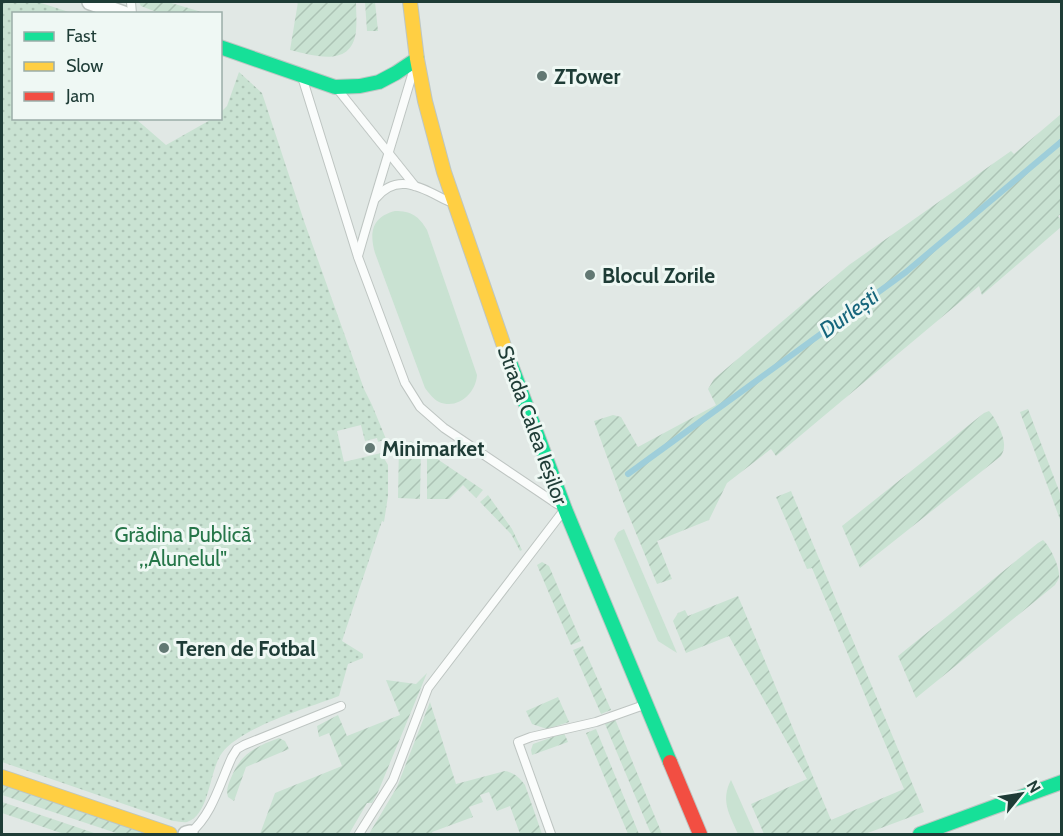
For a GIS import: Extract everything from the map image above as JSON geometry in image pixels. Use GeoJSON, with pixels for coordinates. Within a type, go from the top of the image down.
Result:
{"type":"FeatureCollection","features":[{"type":"Feature","properties":{"kind":"main road","name":"Strada Calea Ieșilor"},"geometry":{"type":"LineString","coordinates":[[410,2],[417,59],[435,142],[454,205],[564,509],[700,834]]}},
{"type":"Feature","properties":{"kind":"main road"},"geometry":{"type":"LineString","coordinates":[[222,48],[335,87],[353,87],[379,82],[417,59]]}},
{"type":"Feature","properties":{"kind":"main road"},"geometry":{"type":"LineString","coordinates":[[2,777],[170,834]]}},
{"type":"Feature","properties":{"kind":"main road"},"geometry":{"type":"LineString","coordinates":[[920,834],[1062,782]]}},
{"type":"Feature","properties":{"kind":"street"},"geometry":{"type":"LineString","coordinates":[[90,2],[118,12]]}},
{"type":"Feature","properties":{"kind":"lane"},"geometry":{"type":"LineString","coordinates":[[358,257],[417,59]]}},
{"type":"Feature","properties":{"kind":"lane"},"geometry":{"type":"LineString","coordinates":[[302,75],[358,257],[405,383],[420,407],[444,428],[564,509],[428,688],[393,780],[359,834]]}},
{"type":"Feature","properties":{"kind":"lane"},"geometry":{"type":"LineString","coordinates":[[335,87],[416,186]]}},
{"type":"Feature","properties":{"kind":"lane"},"geometry":{"type":"LineString","coordinates":[[373,201],[388,186],[396,184],[416,186],[454,205]]}},
{"type":"Feature","properties":{"kind":"lane"},"geometry":{"type":"LineString","coordinates":[[551,834],[518,742],[596,722],[646,704]]}},
{"type":"Feature","properties":{"kind":"lane"},"geometry":{"type":"LineString","coordinates":[[188,834],[198,826],[207,813],[237,749],[341,706]]}},
{"type":"Feature","properties":{"kind":"green space","name":"Grădina Publică ,,Alunelul\""},"geometry":{"type":"Polygon","coordinates":[[[2,2],[38,2],[69,12],[12,12],[12,120],[137,120],[166,145],[210,120],[222,120],[222,111],[227,106],[239,72],[262,93],[304,221],[364,389],[386,439],[378,442],[377,438],[365,441],[361,425],[337,431],[344,462],[381,453],[388,465],[388,496],[384,522],[382,521],[342,641],[363,654],[363,658],[348,664],[339,696],[276,719],[231,744],[218,761],[205,802],[195,818],[187,822],[173,821],[2,762],[2,2]]]}},
{"type":"Feature","properties":{"kind":"green space"},"geometry":{"type":"Polygon","coordinates":[[[139,2],[168,2],[202,12],[156,12],[141,6],[139,2]]]}},
{"type":"Feature","properties":{"kind":"green space"},"geometry":{"type":"Polygon","coordinates":[[[298,2],[356,2],[356,31],[353,43],[348,50],[331,57],[290,50],[298,2]]]}},
{"type":"Feature","properties":{"kind":"green space"},"geometry":{"type":"Polygon","coordinates":[[[365,2],[375,2],[378,31],[367,31],[365,2]]]}},
{"type":"Feature","properties":{"kind":"green space"},"geometry":{"type":"Polygon","coordinates":[[[1061,114],[1062,213],[1058,216],[1061,220],[1061,227],[982,295],[979,286],[776,456],[771,449],[727,483],[709,520],[657,541],[672,579],[657,584],[624,504],[594,421],[613,415],[621,417],[638,447],[716,405],[708,389],[714,379],[849,265],[1011,151],[1014,154],[1061,114]]]}},
{"type":"Feature","properties":{"kind":"green space"},"geometry":{"type":"Polygon","coordinates":[[[395,211],[414,215],[427,230],[477,375],[470,394],[453,404],[439,402],[425,388],[375,253],[372,238],[374,226],[381,217],[395,211]]]}},
{"type":"Feature","properties":{"kind":"green space"},"geometry":{"type":"Polygon","coordinates":[[[1028,409],[1061,496],[1061,522],[1020,412],[1028,409]]]}},
{"type":"Feature","properties":{"kind":"green space"},"geometry":{"type":"Polygon","coordinates":[[[989,411],[997,422],[1003,438],[1004,447],[1001,456],[860,568],[842,526],[989,411]]]}},
{"type":"Feature","properties":{"kind":"green space"},"geometry":{"type":"Polygon","coordinates":[[[411,441],[421,448],[420,499],[398,498],[399,443],[403,445],[411,441]]]}},
{"type":"Feature","properties":{"kind":"green space"},"geometry":{"type":"Polygon","coordinates":[[[427,452],[483,490],[476,498],[463,485],[449,499],[427,499],[427,452]]]}},
{"type":"Feature","properties":{"kind":"green space"},"geometry":{"type":"Polygon","coordinates":[[[791,491],[924,812],[865,834],[764,834],[751,804],[807,779],[729,636],[686,653],[673,621],[678,613],[685,610],[688,616],[738,596],[831,820],[904,789],[812,568],[807,569],[776,497],[791,491]]]}},
{"type":"Feature","properties":{"kind":"green space"},"geometry":{"type":"Polygon","coordinates":[[[488,495],[512,529],[522,550],[520,551],[511,534],[480,502],[488,495]]]}},
{"type":"Feature","properties":{"kind":"green space"},"geometry":{"type":"Polygon","coordinates":[[[624,529],[677,653],[658,641],[614,539],[618,532],[624,529]]]}},
{"type":"Feature","properties":{"kind":"green space"},"geometry":{"type":"Polygon","coordinates":[[[1043,540],[1058,567],[1059,577],[1055,585],[916,698],[898,656],[1043,540]]]}},
{"type":"Feature","properties":{"kind":"green space"},"geometry":{"type":"Polygon","coordinates":[[[542,562],[549,566],[581,641],[571,645],[537,565],[542,562]]]}},
{"type":"Feature","properties":{"kind":"green space"},"geometry":{"type":"Polygon","coordinates":[[[583,646],[611,710],[601,714],[573,650],[583,646]]]}},
{"type":"Feature","properties":{"kind":"green space"},"geometry":{"type":"Polygon","coordinates":[[[427,673],[378,792],[372,803],[367,803],[349,834],[260,834],[275,793],[342,766],[329,733],[319,737],[317,726],[338,715],[347,736],[400,715],[386,680],[416,684],[427,673]]]}},
{"type":"Feature","properties":{"kind":"green space"},"geometry":{"type":"Polygon","coordinates":[[[558,697],[569,722],[547,729],[532,724],[526,711],[558,697]]]}},
{"type":"Feature","properties":{"kind":"green space"},"geometry":{"type":"Polygon","coordinates":[[[430,702],[456,784],[505,771],[514,774],[525,785],[542,834],[520,834],[510,806],[497,811],[489,792],[480,795],[483,802],[469,807],[473,817],[432,832],[433,834],[369,834],[397,787],[430,702]]]}},
{"type":"Feature","properties":{"kind":"green space"},"geometry":{"type":"Polygon","coordinates":[[[615,719],[662,834],[651,834],[605,724],[615,719]]]}},
{"type":"Feature","properties":{"kind":"green space"},"geometry":{"type":"Polygon","coordinates":[[[596,729],[639,834],[628,834],[586,733],[596,729]]]}},
{"type":"Feature","properties":{"kind":"green space"},"geometry":{"type":"Polygon","coordinates":[[[564,733],[568,742],[532,755],[533,744],[564,733]]]}},
{"type":"Feature","properties":{"kind":"green space"},"geometry":{"type":"Polygon","coordinates":[[[279,738],[285,741],[289,749],[246,767],[234,801],[228,797],[227,790],[239,762],[256,748],[279,738]]]}},
{"type":"Feature","properties":{"kind":"green space"},"geometry":{"type":"Polygon","coordinates":[[[731,780],[755,834],[738,834],[726,801],[731,780]]]}},
{"type":"Feature","properties":{"kind":"green space"},"geometry":{"type":"Polygon","coordinates":[[[2,784],[150,834],[119,834],[2,795],[2,784]]]}},
{"type":"Feature","properties":{"kind":"green space"},"geometry":{"type":"Polygon","coordinates":[[[2,802],[97,834],[64,834],[2,813],[2,802]]]}},
{"type":"Feature","properties":{"kind":"waterway","name":"Durlești"},"geometry":{"type":"LineString","coordinates":[[628,474],[906,272],[1062,141]]}},
{"type":"Feature","properties":{"kind":"traffic: fast"},"geometry":{"type":"LineString","coordinates":[[222,48],[335,87],[360,86],[379,82],[417,59]]}},
{"type":"Feature","properties":{"kind":"traffic: fast"},"geometry":{"type":"LineString","coordinates":[[505,349],[565,509],[670,762]]}},
{"type":"Feature","properties":{"kind":"traffic: fast"},"geometry":{"type":"LineString","coordinates":[[920,834],[1062,782]]}},
{"type":"Feature","properties":{"kind":"traffic: slow"},"geometry":{"type":"LineString","coordinates":[[410,2],[425,101],[444,172],[505,349]]}},
{"type":"Feature","properties":{"kind":"traffic: slow"},"geometry":{"type":"LineString","coordinates":[[2,777],[170,834]]}},
{"type":"Feature","properties":{"kind":"traffic: jam"},"geometry":{"type":"LineString","coordinates":[[670,762],[700,834]]}},
{"type":"Feature","properties":{"kind":"place","name":"ZTower"},"geometry":{"type":"Point","coordinates":[542,76]}},
{"type":"Feature","properties":{"kind":"place","name":"Blocul Zorile"},"geometry":{"type":"Point","coordinates":[590,275]}},
{"type":"Feature","properties":{"kind":"place","name":"Minimarket"},"geometry":{"type":"Point","coordinates":[370,448]}},
{"type":"Feature","properties":{"kind":"place","name":"Teren de Fotbal"},"geometry":{"type":"Point","coordinates":[164,648]}}]}
